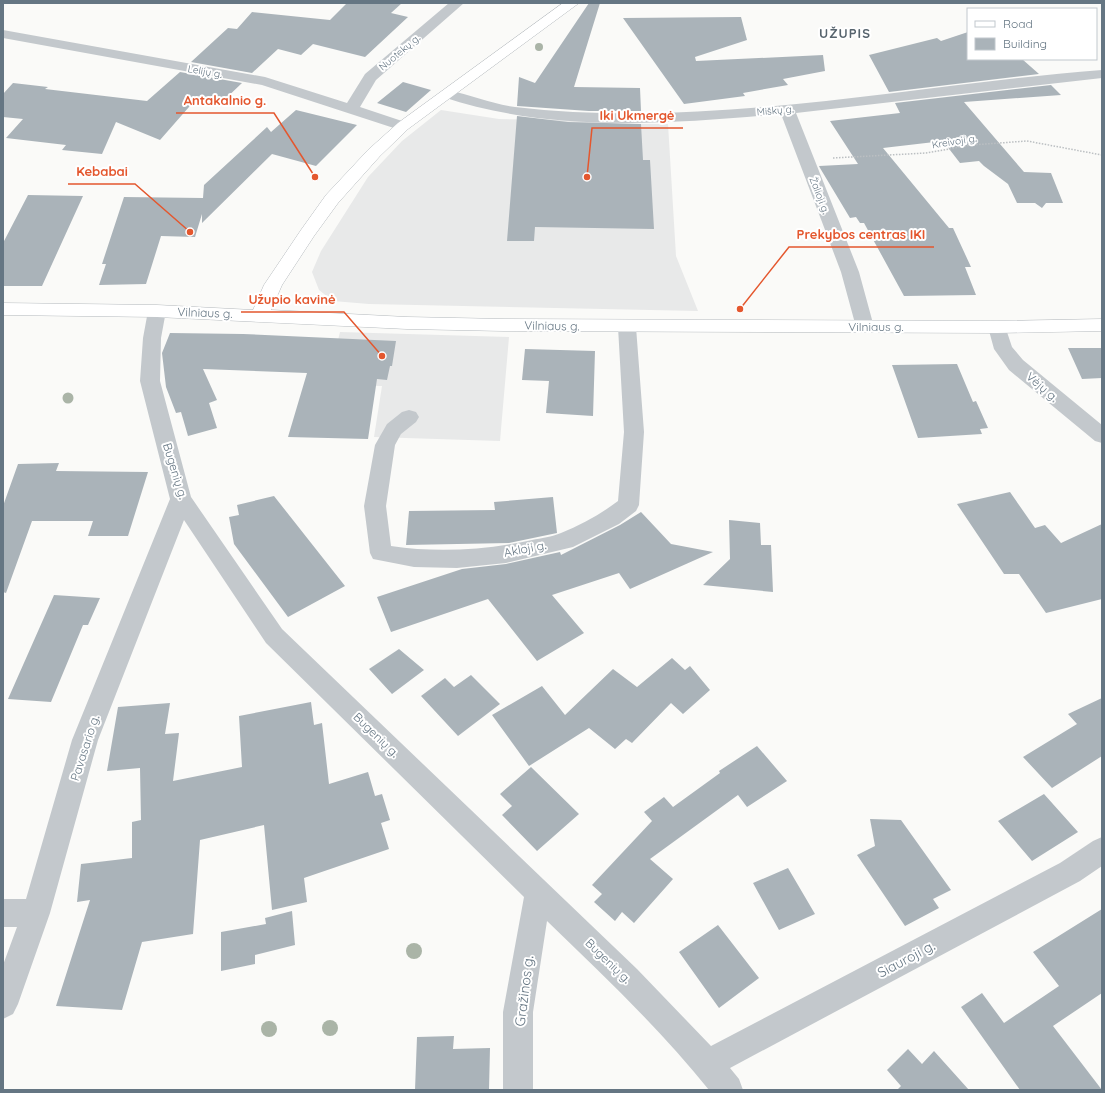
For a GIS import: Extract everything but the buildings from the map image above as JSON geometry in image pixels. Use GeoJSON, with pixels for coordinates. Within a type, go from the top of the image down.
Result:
{"type":"FeatureCollection","features":[{"type":"Feature","properties":{"kind":"main road"},"geometry":{"type":"LineString","coordinates":[[260,315],[273,285],[307,234],[332,199],[374,153],[403,126],[572,3]]}},
{"type":"Feature","properties":{"kind":"main road","name":"Vilniaus g."},"geometry":{"type":"LineString","coordinates":[[3,309],[158,311],[414,323],[627,327],[997,327],[1102,325]]}},
{"type":"Feature","properties":{"kind":"street","name":"Nuotekų g."},"geometry":{"type":"LineString","coordinates":[[351,109],[370,77],[457,3]]}},
{"type":"Feature","properties":{"kind":"street","name":"Lelijų g."},"geometry":{"type":"LineString","coordinates":[[3,34],[265,82],[403,126]]}},
{"type":"Feature","properties":{"kind":"street","name":"Miškų g."},"geometry":{"type":"LineString","coordinates":[[448,94],[478,104],[514,111],[570,116],[635,118],[696,117],[787,109],[1102,74]]}},
{"type":"Feature","properties":{"kind":"street","name":"Žalioji g."},"geometry":{"type":"LineString","coordinates":[[787,109],[850,272],[865,327]]}},
{"type":"Feature","properties":{"kind":"street","name":"Bugenių g."},"geometry":{"type":"LineString","coordinates":[[158,311],[152,338],[150,381],[181,498],[274,636],[627,979],[707,1064],[728,1090]]}},
{"type":"Feature","properties":{"kind":"street","name":"Akloji g."},"geometry":{"type":"LineString","coordinates":[[409,417],[394,429],[385,445],[375,506],[381,553],[414,558],[457,559],[506,554],[566,541],[611,518],[628,504],[634,432],[627,327]]}},
{"type":"Feature","properties":{"kind":"street","name":"Vėjų g."},"geometry":{"type":"LineString","coordinates":[[997,327],[1003,349],[1016,365],[1102,436]]}},
{"type":"Feature","properties":{"kind":"street","name":"Pavasario g."},"geometry":{"type":"LineString","coordinates":[[3,1004],[36,913],[85,740],[181,498]]}},
{"type":"Feature","properties":{"kind":"street","name":"Siauroji g."},"geometry":{"type":"LineString","coordinates":[[707,1064],[1070,872],[1102,850]]}},
{"type":"Feature","properties":{"kind":"street","name":"Gražinos g."},"geometry":{"type":"LineString","coordinates":[[518,1090],[518,1012],[538,893]]}},
{"type":"Feature","properties":{"kind":"street"},"geometry":{"type":"LineString","coordinates":[[3,913],[36,913]]}},
{"type":"Feature","properties":{"kind":"path","name":"Kreivoji g."},"geometry":{"type":"LineString","coordinates":[[806,160],[919,154],[972,144],[1027,141],[1102,155]]}},
{"type":"Feature","properties":{"kind":"shaded area"},"geometry":{"type":"Polygon","coordinates":[[[441,110],[499,119],[567,120],[620,124],[668,124],[676,256],[698,311],[369,304],[333,301],[319,290],[312,272],[321,251],[368,177],[402,141],[441,110]]]}},
{"type":"Feature","properties":{"kind":"shaded area"},"geometry":{"type":"Polygon","coordinates":[[[340,332],[509,337],[500,441],[374,437],[382,386],[327,385],[340,332]]]}},
{"type":"Feature","properties":{"kind":"place","name":"Antakalnio g."},"geometry":{"type":"Point","coordinates":[315,177]}},
{"type":"Feature","properties":{"kind":"place","name":"Iki Ukmergė"},"geometry":{"type":"Point","coordinates":[587,177]}},
{"type":"Feature","properties":{"kind":"place","name":"Kebabai"},"geometry":{"type":"Point","coordinates":[190,232]}},
{"type":"Feature","properties":{"kind":"place","name":"Prekybos centras IKI"},"geometry":{"type":"Point","coordinates":[740,309]}},
{"type":"Feature","properties":{"kind":"place","name":"Užupio kavinė"},"geometry":{"type":"Point","coordinates":[382,356]}},
{"type":"Feature","properties":{"kind":"district","name":"UŽUPIS"},"geometry":{"type":"Point","coordinates":[845,33]}}]}
